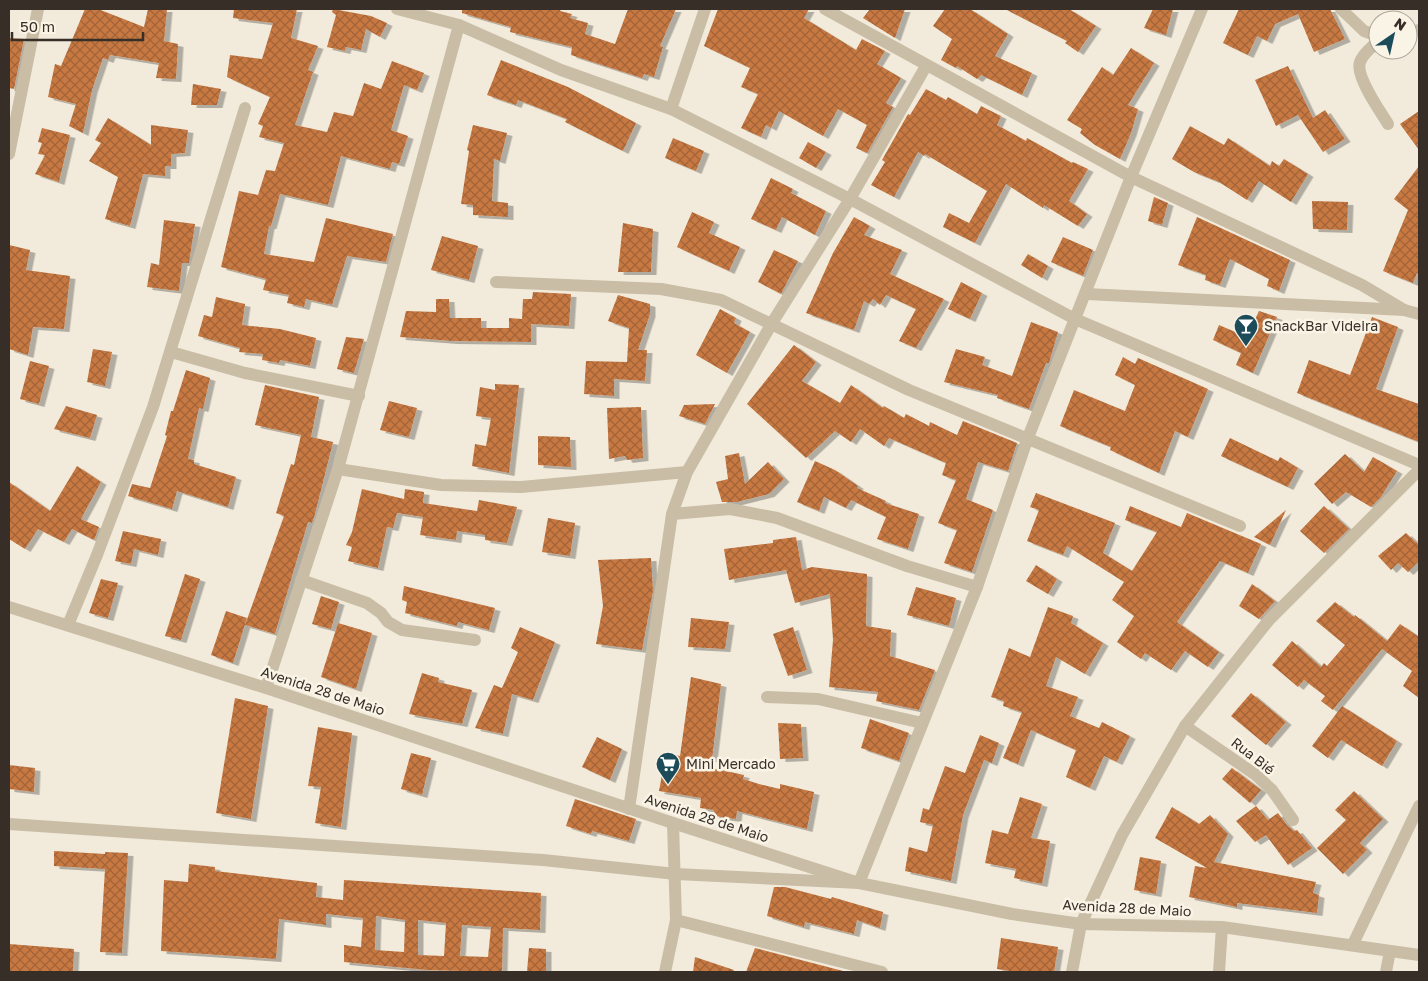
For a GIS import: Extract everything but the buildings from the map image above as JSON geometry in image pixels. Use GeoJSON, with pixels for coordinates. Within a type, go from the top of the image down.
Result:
{"type":"FeatureCollection","features":[{"type":"Feature","properties":{"kind":"street"},"geometry":{"type":"LineString","coordinates":[[9,154],[38,9]]}},
{"type":"Feature","properties":{"kind":"street"},"geometry":{"type":"LineString","coordinates":[[397,9],[459,25],[562,70],[671,109],[850,200],[1075,319],[1419,465]]}},
{"type":"Feature","properties":{"kind":"street"},"geometry":{"type":"LineString","coordinates":[[671,109],[705,9]]}},
{"type":"Feature","properties":{"kind":"street"},"geometry":{"type":"LineString","coordinates":[[825,9],[1131,178],[1362,285],[1404,310]]}},
{"type":"Feature","properties":{"kind":"street"},"geometry":{"type":"LineString","coordinates":[[1341,9],[1364,31],[1368,32]]}},
{"type":"Feature","properties":{"kind":"street"},"geometry":{"type":"LineString","coordinates":[[9,824],[543,860],[676,874],[859,883],[977,587],[1028,440],[1075,319],[1087,294],[1131,178],[1199,10]]}},
{"type":"Feature","properties":{"kind":"street"},"geometry":{"type":"LineString","coordinates":[[266,688],[338,469],[459,25]]}},
{"type":"Feature","properties":{"kind":"street"},"geometry":{"type":"LineString","coordinates":[[1368,51],[1359,64],[1359,73],[1388,124]]}},
{"type":"Feature","properties":{"kind":"street"},"geometry":{"type":"LineString","coordinates":[[629,809],[672,514],[687,472],[772,323],[850,200],[926,66]]}},
{"type":"Feature","properties":{"kind":"street"},"geometry":{"type":"LineString","coordinates":[[68,625],[97,555],[171,352],[245,108]]}},
{"type":"Feature","properties":{"kind":"street"},"geometry":{"type":"LineString","coordinates":[[496,282],[661,289],[720,300],[772,323],[909,390],[1240,526]]}},
{"type":"Feature","properties":{"kind":"street"},"geometry":{"type":"LineString","coordinates":[[1087,294],[1404,310],[1419,314]]}},
{"type":"Feature","properties":{"kind":"street"},"geometry":{"type":"LineString","coordinates":[[171,352],[246,373],[359,396]]}},
{"type":"Feature","properties":{"kind":"street"},"geometry":{"type":"LineString","coordinates":[[338,469],[440,485],[521,487],[687,472]]}},
{"type":"Feature","properties":{"kind":"street"},"geometry":{"type":"LineString","coordinates":[[1072,972],[1081,924],[1122,835],[1185,726],[1269,620],[1419,470]]}},
{"type":"Feature","properties":{"kind":"street"},"geometry":{"type":"LineString","coordinates":[[672,514],[730,510],[777,518],[907,566],[977,587]]}},
{"type":"Feature","properties":{"kind":"street"},"geometry":{"type":"LineString","coordinates":[[301,580],[367,603],[381,613],[388,622],[402,630],[475,640]]}},
{"type":"Feature","properties":{"kind":"street","name":"Avenida 28 de Maio"},"geometry":{"type":"LineString","coordinates":[[9,607],[266,688],[673,824],[859,883],[1012,914],[1081,924],[1222,927],[1354,944],[1419,955]]}},
{"type":"Feature","properties":{"kind":"street"},"geometry":{"type":"LineString","coordinates":[[767,697],[818,699],[922,723]]}},
{"type":"Feature","properties":{"kind":"street","name":"Rua Bié"},"geometry":{"type":"LineString","coordinates":[[1185,726],[1256,775],[1272,790],[1293,820]]}},
{"type":"Feature","properties":{"kind":"street"},"geometry":{"type":"LineString","coordinates":[[1354,944],[1419,806]]}},
{"type":"Feature","properties":{"kind":"street"},"geometry":{"type":"LineString","coordinates":[[665,972],[676,920],[673,824]]}},
{"type":"Feature","properties":{"kind":"street"},"geometry":{"type":"LineString","coordinates":[[676,920],[882,972]]}},
{"type":"Feature","properties":{"kind":"street"},"geometry":{"type":"LineString","coordinates":[[1218,972],[1222,927]]}},
{"type":"Feature","properties":{"kind":"street"},"geometry":{"type":"LineString","coordinates":[[1386,972],[1390,951]]}},
{"type":"Feature","properties":{"kind":"place","name":"SnackBar Videira"},"geometry":{"type":"Point","coordinates":[1246,347]}},
{"type":"Feature","properties":{"kind":"place","name":"Mini Mercado"},"geometry":{"type":"Point","coordinates":[668,785]}}]}
